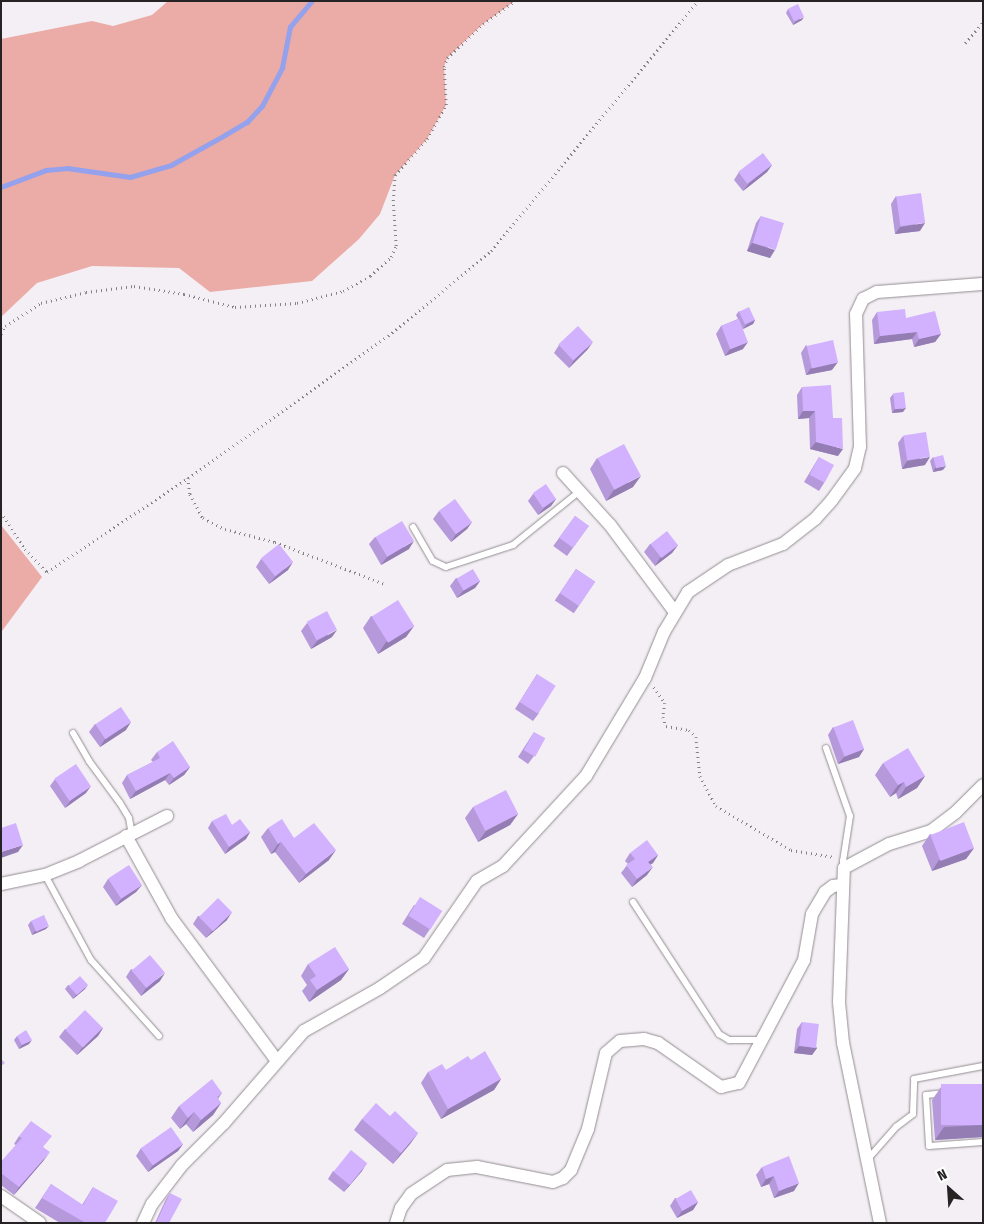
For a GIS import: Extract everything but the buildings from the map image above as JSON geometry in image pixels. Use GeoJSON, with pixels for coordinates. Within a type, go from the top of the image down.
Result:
{"type":"FeatureCollection","features":[{"type":"Feature","properties":{"kind":"street"},"geometry":{"type":"LineString","coordinates":[[143,1223],[152,1204],[182,1164],[224,1123],[304,1031],[380,988],[424,958],[477,881],[503,866],[586,776],[638,690],[674,611],[688,592],[712,572],[760,555],[798,534],[832,500],[855,468],[860,432],[856,314],[863,299],[877,292],[983,284]]}},
{"type":"Feature","properties":{"kind":"street"},"geometry":{"type":"LineString","coordinates":[[563,473],[610,525],[674,611]]}},
{"type":"Feature","properties":{"kind":"street"},"geometry":{"type":"LineString","coordinates":[[880,1223],[843,1042],[839,1002],[844,865],[889,844],[931,831],[956,812],[983,785]]}},
{"type":"Feature","properties":{"kind":"street"},"geometry":{"type":"LineString","coordinates":[[1,884],[45,875],[167,816]]}},
{"type":"Feature","properties":{"kind":"street"},"geometry":{"type":"LineString","coordinates":[[129,835],[172,919],[277,1061]]}},
{"type":"Feature","properties":{"kind":"street"},"geometry":{"type":"LineString","coordinates":[[396,1223],[400,1208],[411,1194],[447,1170],[477,1167],[554,1182],[563,1178],[572,1170],[588,1128],[606,1053],[620,1041],[644,1039],[658,1043],[721,1087],[732,1087],[744,1078],[760,1040],[804,960],[812,914],[825,892],[833,886],[842,885]]}},
{"type":"Feature","properties":{"kind":"street"},"geometry":{"type":"LineString","coordinates":[[1,1196],[40,1223]]}},
{"type":"Feature","properties":{"kind":"lane"},"geometry":{"type":"LineString","coordinates":[[413,527],[433,561],[446,567],[513,545],[580,491]]}},
{"type":"Feature","properties":{"kind":"lane"},"geometry":{"type":"LineString","coordinates":[[73,733],[89,761],[129,818],[129,835]]}},
{"type":"Feature","properties":{"kind":"lane"},"geometry":{"type":"LineString","coordinates":[[826,748],[850,816],[844,865]]}},
{"type":"Feature","properties":{"kind":"lane"},"geometry":{"type":"LineString","coordinates":[[45,875],[91,960],[159,1036]]}},
{"type":"Feature","properties":{"kind":"lane"},"geometry":{"type":"LineString","coordinates":[[633,902],[720,1034],[729,1040],[760,1040]]}},
{"type":"Feature","properties":{"kind":"lane"},"geometry":{"type":"LineString","coordinates":[[913,1114],[914,1079],[983,1066]]}},
{"type":"Feature","properties":{"kind":"lane"},"geometry":{"type":"LineString","coordinates":[[954,1093],[926,1095],[929,1146],[983,1142]]}},
{"type":"Feature","properties":{"kind":"lane"},"geometry":{"type":"LineString","coordinates":[[867,1160],[896,1127],[913,1114],[927,1112]]}},
{"type":"Feature","properties":{"kind":"path"},"geometry":{"type":"LineString","coordinates":[[1,334],[5,326],[41,303],[86,292],[134,286],[235,307],[297,303],[343,291],[370,276],[392,257],[396,246],[393,201],[395,174],[427,139],[446,105],[444,67],[447,58],[482,24],[516,1]]}},
{"type":"Feature","properties":{"kind":"path"},"geometry":{"type":"LineString","coordinates":[[1,512],[25,549],[47,572],[188,478],[388,336],[491,250],[698,1]]}},
{"type":"Feature","properties":{"kind":"path"},"geometry":{"type":"LineString","coordinates":[[965,43],[983,22]]}},
{"type":"Feature","properties":{"kind":"path"},"geometry":{"type":"LineString","coordinates":[[188,478],[190,494],[203,518],[225,529],[274,542],[385,584]]}},
{"type":"Feature","properties":{"kind":"path"},"geometry":{"type":"LineString","coordinates":[[638,690],[653,686],[660,692],[666,726],[689,730],[696,737],[700,776],[716,806],[791,850],[829,855],[844,865]]}},
{"type":"Feature","properties":{"kind":"shaded area"},"geometry":{"type":"Polygon","coordinates":[[[168,1],[515,1],[483,24],[447,58],[444,67],[446,105],[427,139],[395,175],[380,214],[359,239],[312,281],[210,292],[179,268],[92,266],[37,283],[1,317],[1,39],[92,21],[113,26],[152,15],[168,1]]]}},
{"type":"Feature","properties":{"kind":"shaded area"},"geometry":{"type":"Polygon","coordinates":[[[1,525],[42,577],[2,631],[1,629],[1,525]]]}},
{"type":"Feature","properties":{"kind":"waterway"},"geometry":{"type":"LineString","coordinates":[[1,187],[46,170],[67,168],[130,177],[171,165],[247,122],[262,106],[282,68],[290,27],[312,1]]}}]}
